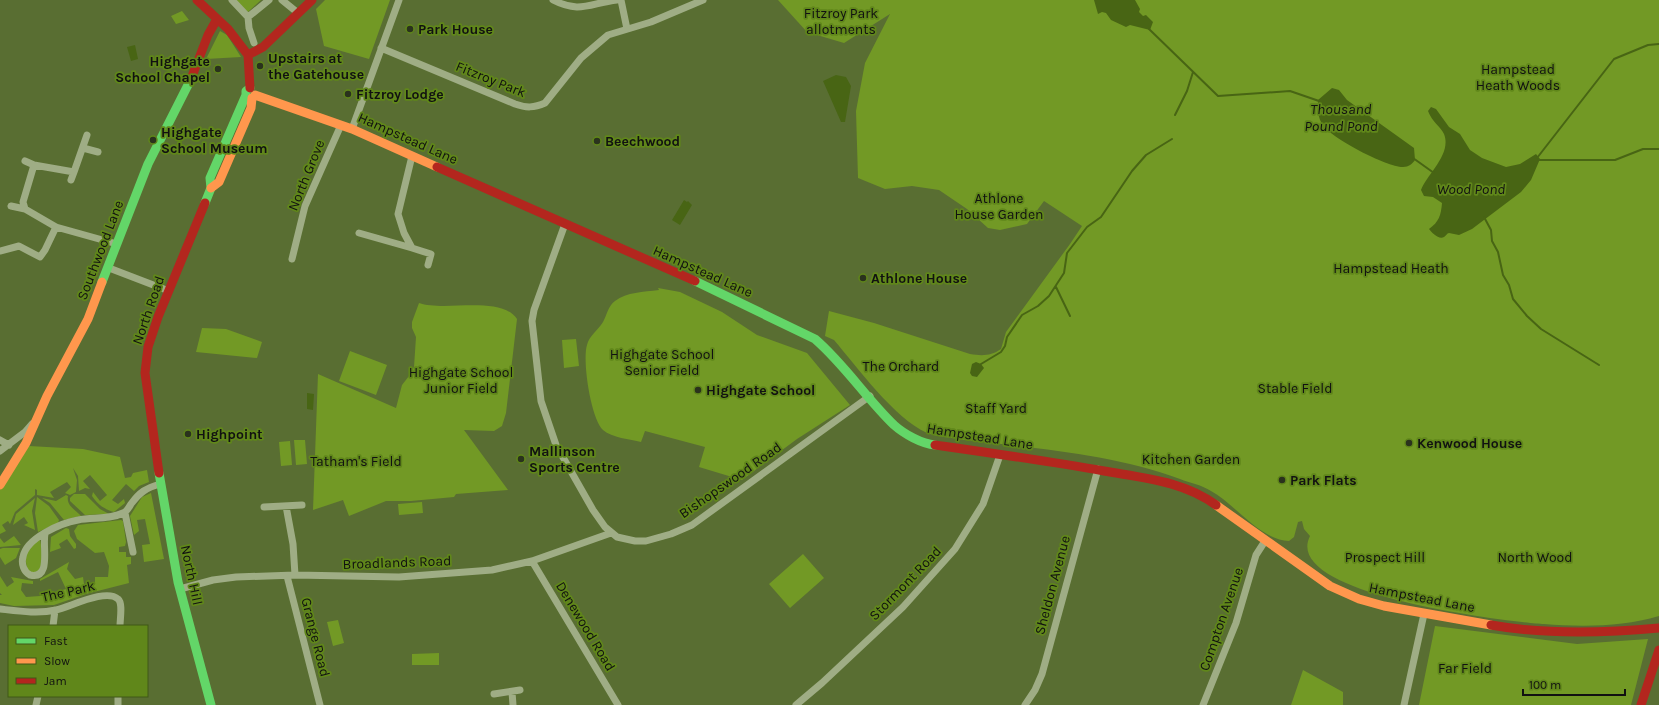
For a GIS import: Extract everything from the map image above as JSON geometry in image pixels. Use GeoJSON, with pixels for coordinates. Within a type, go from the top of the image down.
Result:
{"type":"FeatureCollection","features":[{"type":"Feature","properties":{"kind":"main road"},"geometry":{"type":"LineString","coordinates":[[197,0],[239,41],[248,55],[263,47],[312,0]]}},
{"type":"Feature","properties":{"kind":"main road","name":"Southwood Lane"},"geometry":{"type":"LineString","coordinates":[[0,485],[26,443],[36,420],[82,332],[109,268],[148,164],[190,82],[208,35],[217,19]]}},
{"type":"Feature","properties":{"kind":"main road","name":"North Road"},"geometry":{"type":"LineString","coordinates":[[154,448],[145,373],[148,347],[168,291],[211,188],[219,182],[251,108],[248,55]]}},
{"type":"Feature","properties":{"kind":"main road","name":"Hampstead Lane"},"geometry":{"type":"LineString","coordinates":[[251,94],[352,129],[720,292],[815,339],[870,396],[896,426],[924,444],[1098,469],[1174,483],[1208,499],[1265,542],[1330,586],[1359,599],[1424,614],[1512,628],[1608,633],[1659,628]]}},
{"type":"Feature","properties":{"kind":"main road","name":"North Hill"},"geometry":{"type":"LineString","coordinates":[[154,448],[180,589],[211,705]]}},
{"type":"Feature","properties":{"kind":"main road"},"geometry":{"type":"LineString","coordinates":[[1641,705],[1659,650]]}},
{"type":"Feature","properties":{"kind":"street"},"geometry":{"type":"LineString","coordinates":[[232,0],[248,17],[249,28],[254,43]]}},
{"type":"Feature","properties":{"kind":"street"},"geometry":{"type":"LineString","coordinates":[[248,17],[269,0]]}},
{"type":"Feature","properties":{"kind":"street"},"geometry":{"type":"LineString","coordinates":[[282,0],[298,13]]}},
{"type":"Feature","properties":{"kind":"street"},"geometry":{"type":"LineString","coordinates":[[352,129],[399,0]]}},
{"type":"Feature","properties":{"kind":"street"},"geometry":{"type":"LineString","coordinates":[[553,0],[575,8],[585,8],[617,0]]}},
{"type":"Feature","properties":{"kind":"street"},"geometry":{"type":"LineString","coordinates":[[621,0],[627,29]]}},
{"type":"Feature","properties":{"kind":"street","name":"Fitzroy Park"},"geometry":{"type":"LineString","coordinates":[[381,48],[515,104],[530,107],[545,103],[581,58],[608,35],[651,22],[703,0]]}},
{"type":"Feature","properties":{"kind":"street","name":"North Grove"},"geometry":{"type":"LineString","coordinates":[[292,259],[305,206],[341,125]]}},
{"type":"Feature","properties":{"kind":"street"},"geometry":{"type":"LineString","coordinates":[[71,180],[87,134]]}},
{"type":"Feature","properties":{"kind":"street"},"geometry":{"type":"LineString","coordinates":[[83,148],[98,152]]}},
{"type":"Feature","properties":{"kind":"street"},"geometry":{"type":"LineString","coordinates":[[412,156],[398,214],[404,233],[412,248]]}},
{"type":"Feature","properties":{"kind":"street"},"geometry":{"type":"LineString","coordinates":[[25,161],[34,165],[74,172]]}},
{"type":"Feature","properties":{"kind":"street"},"geometry":{"type":"LineString","coordinates":[[25,209],[23,202],[34,165]]}},
{"type":"Feature","properties":{"kind":"street"},"geometry":{"type":"LineString","coordinates":[[11,206],[25,209],[56,227],[117,244]]}},
{"type":"Feature","properties":{"kind":"street"},"geometry":{"type":"LineString","coordinates":[[565,224],[533,317],[540,391],[546,416],[564,460],[593,510],[611,533]]}},
{"type":"Feature","properties":{"kind":"street"},"geometry":{"type":"LineString","coordinates":[[0,250],[19,246],[40,257],[56,227]]}},
{"type":"Feature","properties":{"kind":"street"},"geometry":{"type":"LineString","coordinates":[[359,233],[432,254],[428,265]]}},
{"type":"Feature","properties":{"kind":"street"},"geometry":{"type":"LineString","coordinates":[[109,268],[168,291]]}},
{"type":"Feature","properties":{"kind":"street","name":"Bishopswood Road"},"geometry":{"type":"LineString","coordinates":[[611,533],[625,539],[646,541],[671,534],[692,525],[870,396]]}},
{"type":"Feature","properties":{"kind":"street"},"geometry":{"type":"LineString","coordinates":[[0,451],[25,432],[36,420]]}},
{"type":"Feature","properties":{"kind":"street"},"geometry":{"type":"LineString","coordinates":[[0,440],[9,445]]}},
{"type":"Feature","properties":{"kind":"street","name":"Stormont Road"},"geometry":{"type":"LineString","coordinates":[[796,705],[903,607],[955,549],[983,504],[1000,455]]}},
{"type":"Feature","properties":{"kind":"street","name":"Sheldon Avenue"},"geometry":{"type":"LineString","coordinates":[[1025,705],[1035,690],[1042,674],[1098,469]]}},
{"type":"Feature","properties":{"kind":"street"},"geometry":{"type":"LineString","coordinates":[[45,534],[45,566],[41,573],[34,576],[30,575],[23,567],[24,553],[28,544],[45,534],[72,521],[107,518],[125,513],[140,492],[144,489],[160,484]]}},
{"type":"Feature","properties":{"kind":"street"},"geometry":{"type":"LineString","coordinates":[[264,507],[302,505]]}},
{"type":"Feature","properties":{"kind":"street"},"geometry":{"type":"LineString","coordinates":[[286,506],[293,544],[295,575]]}},
{"type":"Feature","properties":{"kind":"street"},"geometry":{"type":"LineString","coordinates":[[125,513],[133,552]]}},
{"type":"Feature","properties":{"kind":"street","name":"Broadlands Road"},"geometry":{"type":"LineString","coordinates":[[180,589],[212,580],[236,577],[295,575],[362,577],[422,576],[492,570],[532,561],[611,533]]}},
{"type":"Feature","properties":{"kind":"street","name":"Compton Avenue"},"geometry":{"type":"LineString","coordinates":[[1203,705],[1236,623],[1256,555],[1265,542]]}},
{"type":"Feature","properties":{"kind":"street","name":"Denewood Road"},"geometry":{"type":"LineString","coordinates":[[532,561],[618,705]]}},
{"type":"Feature","properties":{"kind":"street","name":"Grange Road"},"geometry":{"type":"LineString","coordinates":[[287,576],[320,705]]}},
{"type":"Feature","properties":{"kind":"street","name":"The Park"},"geometry":{"type":"LineString","coordinates":[[0,609],[25,612],[56,610],[87,599],[109,595],[120,601],[120,625]]}},
{"type":"Feature","properties":{"kind":"street"},"geometry":{"type":"LineString","coordinates":[[53,625],[56,610]]}},
{"type":"Feature","properties":{"kind":"street"},"geometry":{"type":"LineString","coordinates":[[1404,705],[1424,614]]}},
{"type":"Feature","properties":{"kind":"street"},"geometry":{"type":"LineString","coordinates":[[494,694],[520,690]]}},
{"type":"Feature","properties":{"kind":"street"},"geometry":{"type":"LineString","coordinates":[[512,692],[513,705]]}},
{"type":"Feature","properties":{"kind":"green space"},"geometry":{"type":"Polygon","coordinates":[[[235,0],[261,0],[248,12],[235,0]]]}},
{"type":"Feature","properties":{"kind":"green space"},"geometry":{"type":"Polygon","coordinates":[[[325,0],[390,0],[369,59],[324,46],[316,9],[325,0]]]}},
{"type":"Feature","properties":{"kind":"green space","name":"Hampstead Heath"},"geometry":{"type":"Polygon","coordinates":[[[778,0],[1659,0],[1659,616],[1645,620],[1617,624],[1587,626],[1558,625],[1489,618],[1447,611],[1403,601],[1362,589],[1329,574],[1310,557],[1310,536],[1304,529],[1302,521],[1298,522],[1294,537],[1289,541],[1278,539],[1268,535],[1258,528],[1220,497],[1207,489],[1152,470],[1093,456],[933,435],[914,426],[889,404],[834,340],[825,336],[829,311],[874,323],[970,354],[982,355],[994,353],[1001,349],[1006,332],[1082,226],[1044,201],[1027,224],[1000,230],[988,228],[967,209],[939,190],[912,186],[885,189],[858,178],[856,111],[865,63],[890,14],[844,43],[807,32],[778,0]]]}},
{"type":"Feature","properties":{"kind":"green space"},"geometry":{"type":"Polygon","coordinates":[[[182,11],[189,20],[176,24],[171,16],[182,11]]]}},
{"type":"Feature","properties":{"kind":"green space"},"geometry":{"type":"Polygon","coordinates":[[[220,31],[227,35],[241,57],[206,59],[220,31]]]}},
{"type":"Feature","properties":{"kind":"green space","name":"Highgate School Senior Field"},"geometry":{"type":"Polygon","coordinates":[[[658,288],[680,292],[722,312],[757,335],[807,353],[850,405],[797,439],[742,480],[699,467],[705,447],[645,431],[641,442],[616,437],[607,433],[599,424],[591,402],[586,363],[588,342],[603,322],[609,308],[615,301],[630,294],[659,290],[658,288]]]}},
{"type":"Feature","properties":{"kind":"green space"},"geometry":{"type":"Polygon","coordinates":[[[419,303],[443,306],[486,306],[509,312],[517,319],[506,413],[502,426],[494,431],[464,430],[508,490],[456,494],[454,497],[411,501],[386,501],[349,516],[343,500],[313,510],[318,374],[396,408],[402,385],[414,367],[416,337],[412,328],[412,322],[419,303]]]}},
{"type":"Feature","properties":{"kind":"green space"},"geometry":{"type":"Polygon","coordinates":[[[202,328],[226,329],[262,342],[257,358],[196,352],[202,328]]]}},
{"type":"Feature","properties":{"kind":"green space"},"geometry":{"type":"Polygon","coordinates":[[[576,339],[579,366],[564,368],[562,340],[576,339]]]}},
{"type":"Feature","properties":{"kind":"green space"},"geometry":{"type":"Polygon","coordinates":[[[350,351],[387,365],[376,395],[339,381],[350,351]]]}},
{"type":"Feature","properties":{"kind":"green space"},"geometry":{"type":"Polygon","coordinates":[[[294,440],[305,440],[307,464],[296,465],[294,440]]]}},
{"type":"Feature","properties":{"kind":"green space"},"geometry":{"type":"Polygon","coordinates":[[[290,441],[292,465],[281,466],[279,442],[290,441]]]}},
{"type":"Feature","properties":{"kind":"green space"},"geometry":{"type":"Polygon","coordinates":[[[29,446],[83,449],[120,457],[125,478],[131,477],[133,473],[147,470],[149,482],[139,486],[134,491],[126,484],[112,500],[118,504],[124,499],[125,503],[114,512],[107,510],[92,496],[93,492],[100,501],[107,495],[90,475],[83,481],[90,489],[85,488],[79,491],[78,476],[73,468],[77,480],[76,492],[70,495],[65,493],[71,487],[67,482],[50,492],[54,498],[37,495],[37,490],[35,489],[35,495],[15,512],[10,524],[8,521],[2,525],[6,531],[0,534],[0,490],[29,446]]]}},
{"type":"Feature","properties":{"kind":"green space"},"geometry":{"type":"Polygon","coordinates":[[[151,493],[164,559],[144,562],[142,545],[150,544],[145,519],[137,520],[139,531],[134,535],[130,516],[142,497],[151,493]]]}},
{"type":"Feature","properties":{"kind":"green space"},"geometry":{"type":"Polygon","coordinates":[[[74,494],[85,494],[100,509],[109,514],[85,515],[70,501],[70,498],[74,494]]]}},
{"type":"Feature","properties":{"kind":"green space"},"geometry":{"type":"Polygon","coordinates":[[[66,495],[68,496],[68,502],[72,508],[81,516],[64,520],[50,503],[42,498],[56,501],[66,495]]]}},
{"type":"Feature","properties":{"kind":"green space"},"geometry":{"type":"Polygon","coordinates":[[[37,497],[49,506],[59,520],[58,523],[38,532],[35,513],[37,497]]]}},
{"type":"Feature","properties":{"kind":"green space"},"geometry":{"type":"Polygon","coordinates":[[[35,498],[32,511],[35,530],[24,525],[28,523],[24,517],[13,525],[16,514],[35,498]]]}},
{"type":"Feature","properties":{"kind":"green space"},"geometry":{"type":"Polygon","coordinates":[[[422,502],[423,513],[399,515],[398,504],[422,502]]]}},
{"type":"Feature","properties":{"kind":"green space"},"geometry":{"type":"Polygon","coordinates":[[[123,521],[126,542],[125,546],[119,547],[119,552],[126,552],[126,557],[131,557],[131,564],[127,565],[129,583],[86,594],[54,605],[14,606],[0,603],[0,595],[2,595],[0,593],[0,576],[7,587],[14,582],[11,577],[33,581],[33,584],[22,583],[21,590],[26,597],[40,596],[66,589],[58,572],[40,581],[40,579],[69,562],[67,569],[75,579],[83,577],[84,584],[95,583],[95,577],[108,577],[109,566],[104,552],[95,553],[77,539],[74,531],[78,525],[123,521]]]}},
{"type":"Feature","properties":{"kind":"green space"},"geometry":{"type":"Polygon","coordinates":[[[66,528],[69,529],[70,536],[76,544],[76,548],[74,549],[67,539],[59,544],[61,548],[50,552],[51,537],[66,528]]]}},
{"type":"Feature","properties":{"kind":"green space"},"geometry":{"type":"Polygon","coordinates":[[[14,536],[21,545],[0,547],[0,538],[4,543],[14,536]]]}},
{"type":"Feature","properties":{"kind":"green space"},"geometry":{"type":"Polygon","coordinates":[[[40,539],[43,557],[40,570],[33,573],[28,571],[26,556],[32,545],[40,539]]]}},
{"type":"Feature","properties":{"kind":"green space"},"geometry":{"type":"Polygon","coordinates":[[[20,548],[16,558],[5,565],[0,557],[0,549],[20,548]]]}},
{"type":"Feature","properties":{"kind":"green space"},"geometry":{"type":"Polygon","coordinates":[[[803,554],[824,578],[790,608],[769,584],[803,554]]]}},
{"type":"Feature","properties":{"kind":"green space"},"geometry":{"type":"Polygon","coordinates":[[[338,620],[344,643],[333,646],[327,622],[338,620]]]}},
{"type":"Feature","properties":{"kind":"green space","name":"Far Field"},"geometry":{"type":"Polygon","coordinates":[[[1435,626],[1577,644],[1648,639],[1631,705],[1419,705],[1435,626]]]}},
{"type":"Feature","properties":{"kind":"green space"},"geometry":{"type":"Polygon","coordinates":[[[439,653],[439,665],[412,665],[412,654],[439,653]]]}},
{"type":"Feature","properties":{"kind":"green space"},"geometry":{"type":"Polygon","coordinates":[[[1303,670],[1343,692],[1343,705],[1291,705],[1303,670]]]}},
{"type":"Feature","properties":{"kind":"water"},"geometry":{"type":"Polygon","coordinates":[[[1094,0],[1135,0],[1140,9],[1139,12],[1143,16],[1146,15],[1153,22],[1150,30],[1130,25],[1126,27],[1111,20],[1106,13],[1102,12],[1098,14],[1094,0]]]}},
{"type":"Feature","properties":{"kind":"water"},"geometry":{"type":"Polygon","coordinates":[[[135,45],[138,59],[131,61],[127,47],[135,45]]]}},
{"type":"Feature","properties":{"kind":"water"},"geometry":{"type":"Polygon","coordinates":[[[836,75],[846,77],[851,86],[845,122],[841,122],[823,81],[836,75]]]}},
{"type":"Feature","properties":{"kind":"water","name":"Thousand Pound Pond"},"geometry":{"type":"Polygon","coordinates":[[[1332,88],[1339,90],[1347,100],[1414,148],[1415,160],[1413,163],[1409,166],[1403,167],[1384,162],[1347,144],[1327,130],[1319,118],[1318,100],[1332,88]]]}},
{"type":"Feature","properties":{"kind":"water","name":"Wood Pond"},"geometry":{"type":"Polygon","coordinates":[[[1431,107],[1436,109],[1449,127],[1460,134],[1470,150],[1482,158],[1506,167],[1520,164],[1536,154],[1540,159],[1531,180],[1521,192],[1472,229],[1459,235],[1448,233],[1442,238],[1436,236],[1429,229],[1439,218],[1442,203],[1433,197],[1424,196],[1421,190],[1438,164],[1445,149],[1446,141],[1443,131],[1428,111],[1431,107]]]}},
{"type":"Feature","properties":{"kind":"water"},"geometry":{"type":"Polygon","coordinates":[[[684,200],[687,202],[688,201],[692,205],[680,225],[672,220],[684,200]]]}},
{"type":"Feature","properties":{"kind":"water"},"geometry":{"type":"Polygon","coordinates":[[[976,362],[981,364],[984,368],[977,377],[972,376],[970,373],[972,364],[976,362]]]}},
{"type":"Feature","properties":{"kind":"water"},"geometry":{"type":"Polygon","coordinates":[[[307,393],[314,394],[313,410],[307,409],[307,393]]]}},
{"type":"Feature","properties":{"kind":"waterway"},"geometry":{"type":"LineString","coordinates":[[1149,29],[1218,96],[1290,91],[1319,101]]}},
{"type":"Feature","properties":{"kind":"waterway"},"geometry":{"type":"LineString","coordinates":[[1537,158],[1614,59],[1648,45],[1659,44]]}},
{"type":"Feature","properties":{"kind":"waterway"},"geometry":{"type":"LineString","coordinates":[[1175,115],[1187,91],[1193,72]]}},
{"type":"Feature","properties":{"kind":"waterway"},"geometry":{"type":"LineString","coordinates":[[981,364],[1001,352],[1005,346],[1007,337],[1022,315],[1038,306],[1049,296],[1064,273],[1067,253],[1087,227],[1101,217],[1132,171],[1146,155],[1172,139]]}},
{"type":"Feature","properties":{"kind":"waterway"},"geometry":{"type":"LineString","coordinates":[[1538,160],[1615,160],[1643,149],[1659,149]]}},
{"type":"Feature","properties":{"kind":"waterway"},"geometry":{"type":"LineString","coordinates":[[1413,158],[1434,173]]}},
{"type":"Feature","properties":{"kind":"waterway"},"geometry":{"type":"LineString","coordinates":[[1484,217],[1491,230],[1492,241],[1498,252],[1503,275],[1509,285],[1513,299],[1527,316],[1541,329],[1599,365]]}},
{"type":"Feature","properties":{"kind":"waterway"},"geometry":{"type":"LineString","coordinates":[[1056,287],[1070,316]]}},
{"type":"Feature","properties":{"kind":"traffic: fast"},"geometry":{"type":"LineString","coordinates":[[102,282],[148,164],[191,79]]}},
{"type":"Feature","properties":{"kind":"traffic: fast"},"geometry":{"type":"LineString","coordinates":[[205,203],[211,188],[210,178],[246,95],[246,91],[250,88]]}},
{"type":"Feature","properties":{"kind":"traffic: fast"},"geometry":{"type":"LineString","coordinates":[[695,281],[815,339],[826,349],[894,425],[913,438],[935,445]]}},
{"type":"Feature","properties":{"kind":"traffic: fast"},"geometry":{"type":"LineString","coordinates":[[159,473],[178,582],[211,705]]}},
{"type":"Feature","properties":{"kind":"traffic: slow"},"geometry":{"type":"LineString","coordinates":[[255,95],[352,129],[437,167]]}},
{"type":"Feature","properties":{"kind":"traffic: slow"},"geometry":{"type":"LineString","coordinates":[[211,188],[219,182],[251,108],[252,98]]}},
{"type":"Feature","properties":{"kind":"traffic: slow"},"geometry":{"type":"LineString","coordinates":[[0,485],[26,443],[47,396],[88,319],[102,282]]}},
{"type":"Feature","properties":{"kind":"traffic: slow"},"geometry":{"type":"LineString","coordinates":[[1216,505],[1330,586],[1359,599],[1384,606],[1491,625]]}},
{"type":"Feature","properties":{"kind":"traffic: jam"},"geometry":{"type":"LineString","coordinates":[[197,0],[228,29],[248,55],[250,88]]}},
{"type":"Feature","properties":{"kind":"traffic: jam"},"geometry":{"type":"LineString","coordinates":[[248,55],[263,47],[312,0]]}},
{"type":"Feature","properties":{"kind":"traffic: jam"},"geometry":{"type":"LineString","coordinates":[[191,79],[208,35],[217,19]]}},
{"type":"Feature","properties":{"kind":"traffic: jam"},"geometry":{"type":"LineString","coordinates":[[437,167],[695,281]]}},
{"type":"Feature","properties":{"kind":"traffic: jam"},"geometry":{"type":"LineString","coordinates":[[159,473],[145,373],[148,347],[158,317],[205,203]]}},
{"type":"Feature","properties":{"kind":"traffic: jam"},"geometry":{"type":"LineString","coordinates":[[935,445],[1041,460],[1163,482],[1190,491],[1216,505]]}},
{"type":"Feature","properties":{"kind":"traffic: jam"},"geometry":{"type":"LineString","coordinates":[[1491,625],[1554,632],[1617,631],[1659,628]]}},
{"type":"Feature","properties":{"kind":"traffic: jam"},"geometry":{"type":"LineString","coordinates":[[1641,705],[1659,650]]}},
{"type":"Feature","properties":{"kind":"place","name":"Park House"},"geometry":{"type":"Point","coordinates":[410,29]}},
{"type":"Feature","properties":{"kind":"place","name":"Upstairs at the Gatehouse"},"geometry":{"type":"Point","coordinates":[260,66]}},
{"type":"Feature","properties":{"kind":"place","name":"Highgate School Chapel"},"geometry":{"type":"Point","coordinates":[218,69]}},
{"type":"Feature","properties":{"kind":"place","name":"Fitzroy Lodge"},"geometry":{"type":"Point","coordinates":[348,94]}},
{"type":"Feature","properties":{"kind":"place","name":"Highgate School Museum"},"geometry":{"type":"Point","coordinates":[153,140]}},
{"type":"Feature","properties":{"kind":"place","name":"Beechwood"},"geometry":{"type":"Point","coordinates":[597,141]}},
{"type":"Feature","properties":{"kind":"place","name":"Athlone House"},"geometry":{"type":"Point","coordinates":[863,278]}},
{"type":"Feature","properties":{"kind":"place","name":"Highgate School"},"geometry":{"type":"Point","coordinates":[698,390]}},
{"type":"Feature","properties":{"kind":"place","name":"Highpoint"},"geometry":{"type":"Point","coordinates":[188,434]}},
{"type":"Feature","properties":{"kind":"place","name":"Kenwood House"},"geometry":{"type":"Point","coordinates":[1409,443]}},
{"type":"Feature","properties":{"kind":"place","name":"Mallinson Sports Centre"},"geometry":{"type":"Point","coordinates":[521,459]}},
{"type":"Feature","properties":{"kind":"place","name":"Park Flats"},"geometry":{"type":"Point","coordinates":[1282,480]}},
{"type":"Feature","properties":{"kind":"park label","name":"Fitzroy Park allotments"},"geometry":{"type":"Point","coordinates":[841,22]}},
{"type":"Feature","properties":{"kind":"park label","name":"Hampstead Heath Woods"},"geometry":{"type":"Point","coordinates":[1518,78]}},
{"type":"Feature","properties":{"kind":"park label","name":"Athlone House Garden"},"geometry":{"type":"Point","coordinates":[999,206]}},
{"type":"Feature","properties":{"kind":"park label","name":"The Orchard"},"geometry":{"type":"Point","coordinates":[901,366]}},
{"type":"Feature","properties":{"kind":"park label","name":"Highgate School Junior Field"},"geometry":{"type":"Point","coordinates":[461,380]}},
{"type":"Feature","properties":{"kind":"park label","name":"Stable Field"},"geometry":{"type":"Point","coordinates":[1295,388]}},
{"type":"Feature","properties":{"kind":"park label","name":"Staff Yard"},"geometry":{"type":"Point","coordinates":[996,408]}},
{"type":"Feature","properties":{"kind":"park label","name":"Kitchen Garden"},"geometry":{"type":"Point","coordinates":[1191,459]}},
{"type":"Feature","properties":{"kind":"park label","name":"Tatham's Field"},"geometry":{"type":"Point","coordinates":[356,461]}},
{"type":"Feature","properties":{"kind":"park label","name":"Prospect Hill"},"geometry":{"type":"Point","coordinates":[1385,557]}},
{"type":"Feature","properties":{"kind":"park label","name":"North Wood"},"geometry":{"type":"Point","coordinates":[1535,557]}}]}
